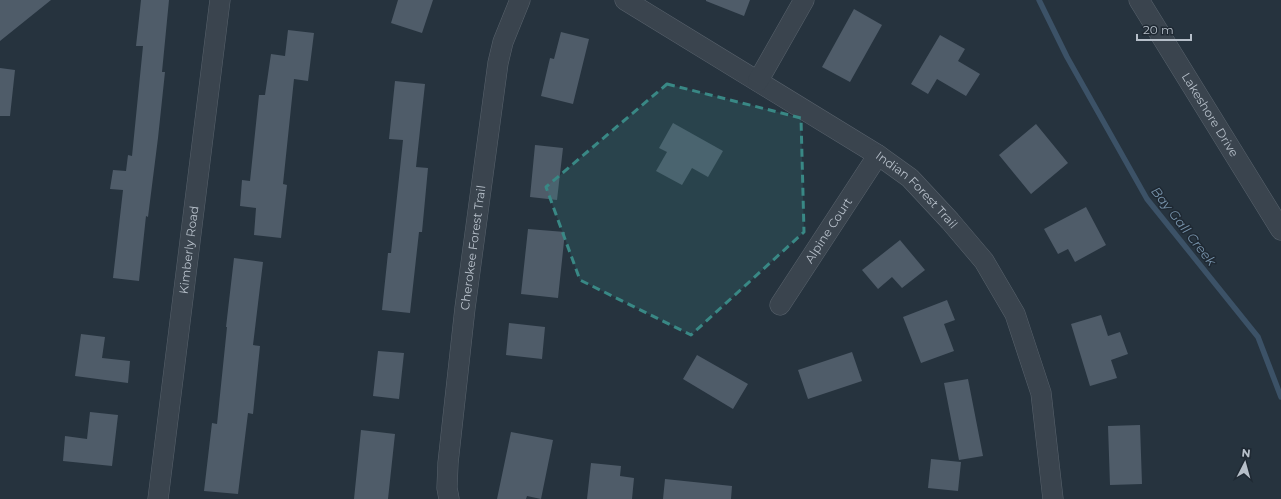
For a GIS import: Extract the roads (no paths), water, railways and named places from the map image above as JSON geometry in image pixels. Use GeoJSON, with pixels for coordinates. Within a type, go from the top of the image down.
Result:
{"type":"FeatureCollection","features":[{"type":"Feature","properties":{"kind":"street","name":"Kimberly Road"},"geometry":{"type":"LineString","coordinates":[[158,499],[220,0]]}},
{"type":"Feature","properties":{"kind":"street","name":"Cherokee Forest Trail"},"geometry":{"type":"LineString","coordinates":[[448,499],[447,488],[449,447],[466,300],[497,71],[502,42],[520,0]]}},
{"type":"Feature","properties":{"kind":"street","name":"Indian Forest Trail"},"geometry":{"type":"LineString","coordinates":[[625,0],[878,155],[910,178],[955,226],[984,260],[1015,314],[1040,393],[1053,499]]}},
{"type":"Feature","properties":{"kind":"street"},"geometry":{"type":"LineString","coordinates":[[758,81],[804,0]]}},
{"type":"Feature","properties":{"kind":"street","name":"Lakeshore Drive"},"geometry":{"type":"LineString","coordinates":[[1139,0],[1281,230]]}},
{"type":"Feature","properties":{"kind":"street","name":"Alpine Court"},"geometry":{"type":"LineString","coordinates":[[780,305],[878,155]]}},
{"type":"Feature","properties":{"kind":"waterway","name":"Bay Gall Creek"},"geometry":{"type":"LineString","coordinates":[[1039,0],[1067,57],[1147,199],[1258,337],[1281,397]]}}]}
